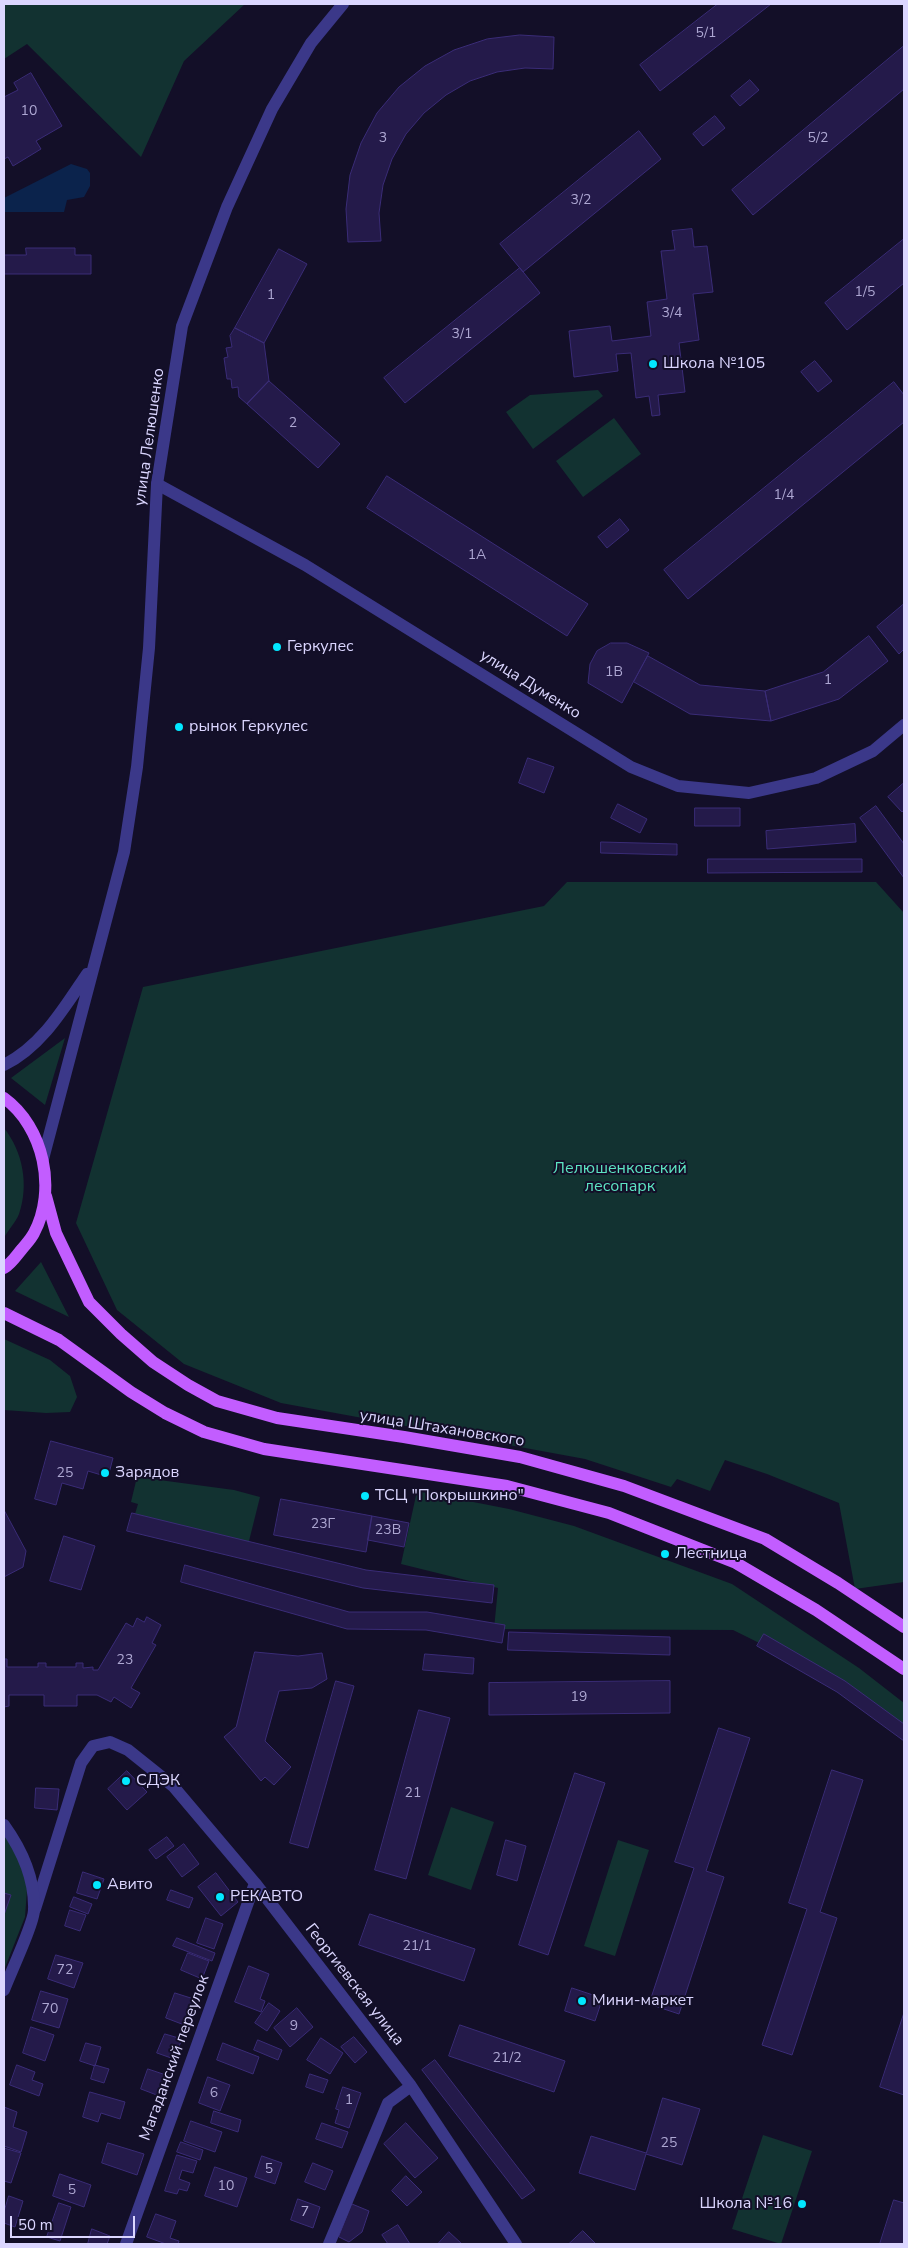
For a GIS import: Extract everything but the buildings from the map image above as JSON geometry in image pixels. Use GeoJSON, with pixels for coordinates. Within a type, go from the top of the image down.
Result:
{"type":"FeatureCollection","features":[{"type":"Feature","properties":{"kind":"main road"},"geometry":{"type":"LineString","coordinates":[[4,1098],[11,1103],[32,1130],[43,1159],[46,1196],[34,1233],[10,1264],[4,1268]]}},
{"type":"Feature","properties":{"kind":"main road","name":"улица Штахановского"},"geometry":{"type":"LineString","coordinates":[[46,1196],[56,1233],[89,1302],[153,1362],[188,1386],[217,1401],[277,1418],[404,1436],[520,1457],[624,1486],[766,1539],[838,1583],[904,1627]]}},
{"type":"Feature","properties":{"kind":"main road"},"geometry":{"type":"LineString","coordinates":[[4,1313],[59,1340],[131,1392],[165,1413],[204,1432],[264,1449],[507,1486],[609,1513],[736,1563],[816,1610],[904,1669]]}},
{"type":"Feature","properties":{"kind":"street","name":"улица Лелюшенко"},"geometry":{"type":"LineString","coordinates":[[43,1159],[124,852],[137,767],[149,648],[157,484],[182,326],[227,207],[272,109],[311,44],[343,4]]}},
{"type":"Feature","properties":{"kind":"street","name":"улица Думенко"},"geometry":{"type":"LineString","coordinates":[[157,484],[304,565],[630,767],[678,786],[750,793],[816,778],[873,751],[904,726]]}},
{"type":"Feature","properties":{"kind":"street"},"geometry":{"type":"LineString","coordinates":[[4,1065],[19,1057],[50,1027],[92,968]]}},
{"type":"Feature","properties":{"kind":"street","name":"Георгиевская улица"},"geometry":{"type":"LineString","coordinates":[[4,1990],[34,1912],[81,1763],[93,1746],[110,1742],[128,1750],[167,1779],[254,1883],[411,2086],[516,2244]]}},
{"type":"Feature","properties":{"kind":"street"},"geometry":{"type":"LineString","coordinates":[[4,1825],[16,1842],[29,1869],[34,1912]]}},
{"type":"Feature","properties":{"kind":"street","name":"Магаданский переулок"},"geometry":{"type":"LineString","coordinates":[[126,2244],[254,1883]]}},
{"type":"Feature","properties":{"kind":"street"},"geometry":{"type":"LineString","coordinates":[[329,2244],[388,2103],[411,2086]]}},
{"type":"Feature","properties":{"kind":"green space"},"geometry":{"type":"Polygon","coordinates":[[[4,4],[245,4],[184,61],[141,157],[27,44],[4,59],[4,4]]]}},
{"type":"Feature","properties":{"kind":"green space"},"geometry":{"type":"Polygon","coordinates":[[[598,390],[603,396],[533,449],[506,412],[530,395],[598,390]]]}},
{"type":"Feature","properties":{"kind":"green space"},"geometry":{"type":"Polygon","coordinates":[[[614,418],[641,454],[583,497],[556,461],[614,418]]]}},
{"type":"Feature","properties":{"kind":"green space","name":"Лелюшенковский лесопарк"},"geometry":{"type":"Polygon","coordinates":[[[567,882],[876,882],[904,913],[904,1582],[855,1589],[839,1503],[767,1474],[725,1460],[710,1491],[677,1479],[671,1487],[585,1459],[281,1403],[184,1364],[117,1310],[76,1223],[143,987],[544,906],[567,882]]]}},
{"type":"Feature","properties":{"kind":"green space"},"geometry":{"type":"Polygon","coordinates":[[[65,1038],[45,1105],[11,1078],[65,1038]]]}},
{"type":"Feature","properties":{"kind":"green space"},"geometry":{"type":"Polygon","coordinates":[[[4,1128],[11,1137],[20,1158],[24,1192],[19,1214],[4,1238],[4,1128]]]}},
{"type":"Feature","properties":{"kind":"green space"},"geometry":{"type":"Polygon","coordinates":[[[41,1262],[69,1317],[15,1291],[41,1262]]]}},
{"type":"Feature","properties":{"kind":"green space"},"geometry":{"type":"Polygon","coordinates":[[[4,1339],[50,1360],[70,1376],[77,1397],[70,1412],[46,1413],[4,1410],[4,1339]]]}},
{"type":"Feature","properties":{"kind":"green space"},"geometry":{"type":"Polygon","coordinates":[[[137,1477],[234,1490],[260,1497],[248,1545],[135,1514],[138,1504],[131,1502],[137,1477]]]}},
{"type":"Feature","properties":{"kind":"green space"},"geometry":{"type":"Polygon","coordinates":[[[417,1491],[509,1509],[574,1526],[732,1584],[859,1668],[904,1703],[904,1740],[822,1674],[733,1630],[494,1629],[498,1588],[401,1564],[417,1491]]]}},
{"type":"Feature","properties":{"kind":"green space"},"geometry":{"type":"Polygon","coordinates":[[[451,1807],[494,1822],[471,1890],[428,1875],[451,1807]]]}},
{"type":"Feature","properties":{"kind":"green space"},"geometry":{"type":"Polygon","coordinates":[[[4,1823],[28,1876],[25,1917],[4,1970],[4,1823]]]}},
{"type":"Feature","properties":{"kind":"green space"},"geometry":{"type":"Polygon","coordinates":[[[618,1840],[649,1850],[615,1956],[584,1946],[618,1840]]]}},
{"type":"Feature","properties":{"kind":"green space"},"geometry":{"type":"Polygon","coordinates":[[[763,2135],[812,2151],[781,2244],[732,2229],[763,2135]]]}},
{"type":"Feature","properties":{"kind":"water"},"geometry":{"type":"Polygon","coordinates":[[[71,164],[87,169],[90,173],[90,186],[84,197],[67,200],[64,212],[4,212],[4,198],[71,164]]]}},
{"type":"Feature","properties":{"kind":"place","name":"Школа №105"},"geometry":{"type":"Point","coordinates":[653,364]}},
{"type":"Feature","properties":{"kind":"place","name":"Геркулес"},"geometry":{"type":"Point","coordinates":[277,647]}},
{"type":"Feature","properties":{"kind":"place","name":"рынок Геркулес"},"geometry":{"type":"Point","coordinates":[179,727]}},
{"type":"Feature","properties":{"kind":"place","name":"Зарядов"},"geometry":{"type":"Point","coordinates":[105,1473]}},
{"type":"Feature","properties":{"kind":"place","name":"ТСЦ \"Покрышкино\""},"geometry":{"type":"Point","coordinates":[365,1496]}},
{"type":"Feature","properties":{"kind":"place","name":"Лестница"},"geometry":{"type":"Point","coordinates":[665,1554]}},
{"type":"Feature","properties":{"kind":"place","name":"СДЭК"},"geometry":{"type":"Point","coordinates":[126,1781]}},
{"type":"Feature","properties":{"kind":"place","name":"Авито"},"geometry":{"type":"Point","coordinates":[97,1885]}},
{"type":"Feature","properties":{"kind":"place","name":"РЕКАВТО"},"geometry":{"type":"Point","coordinates":[220,1897]}},
{"type":"Feature","properties":{"kind":"place","name":"Мини-маркет"},"geometry":{"type":"Point","coordinates":[582,2001]}},
{"type":"Feature","properties":{"kind":"place","name":"Школа №16"},"geometry":{"type":"Point","coordinates":[802,2204]}}]}
